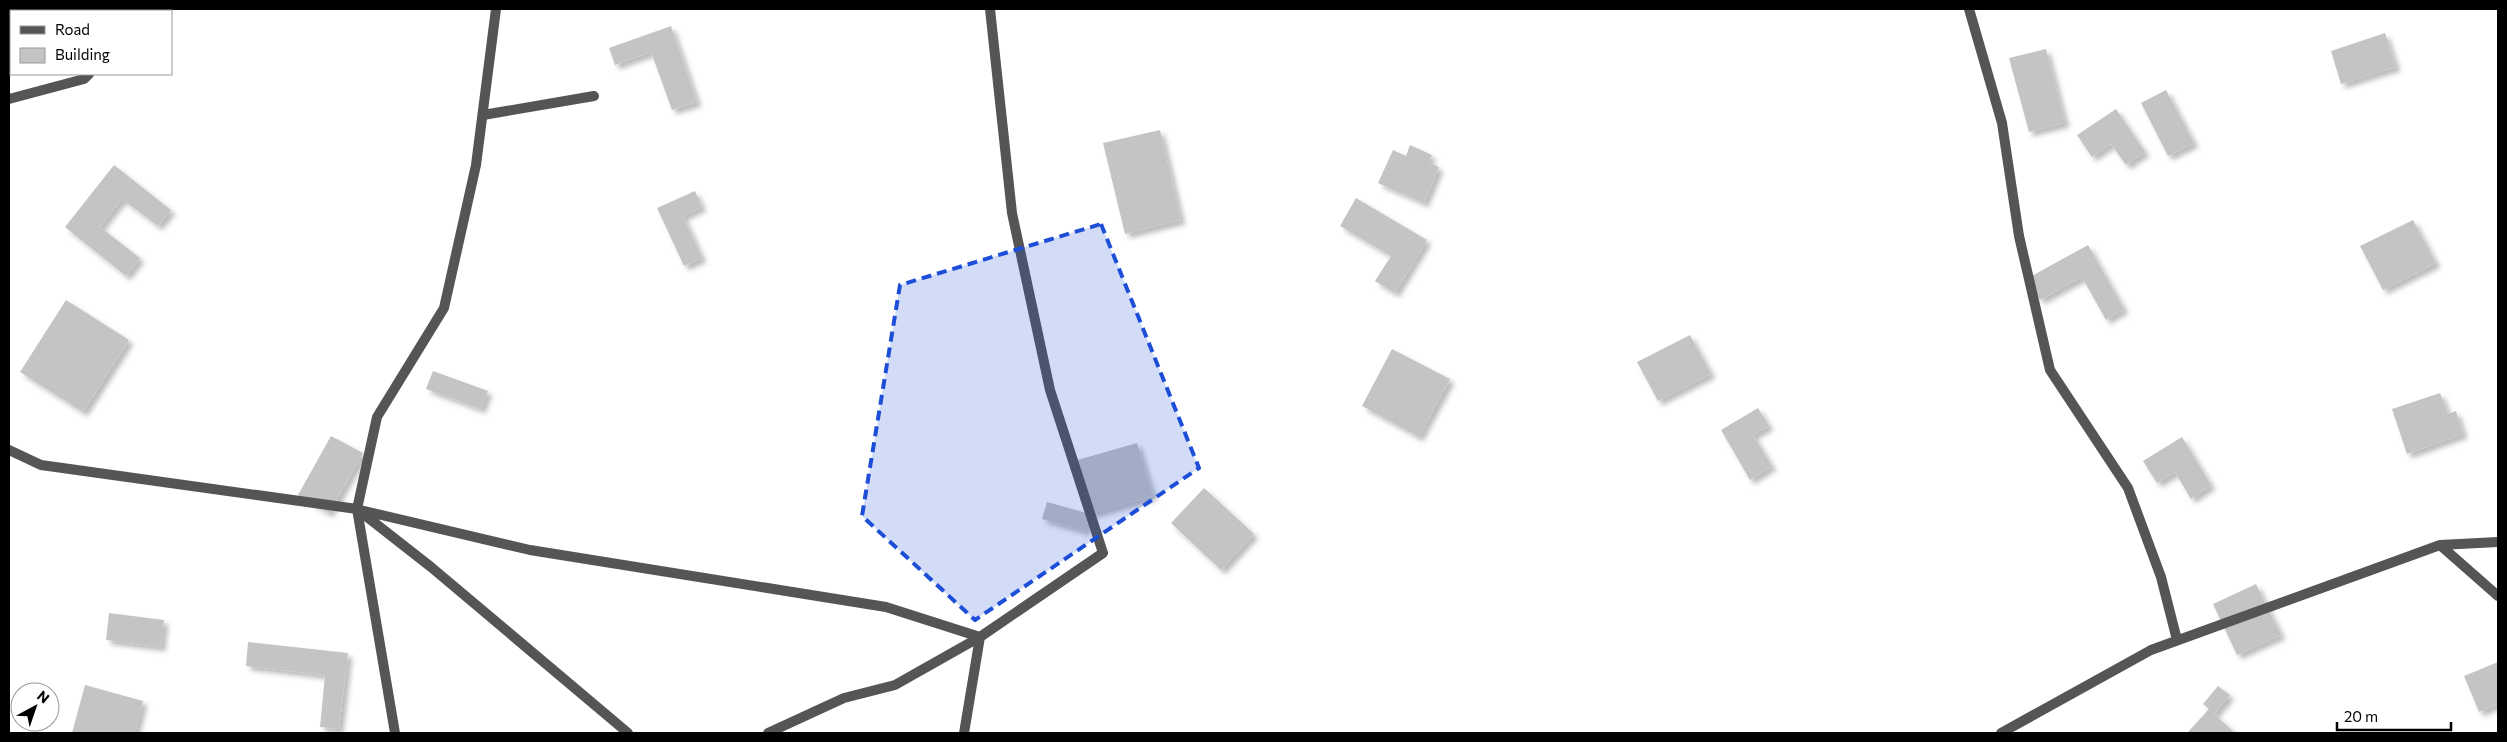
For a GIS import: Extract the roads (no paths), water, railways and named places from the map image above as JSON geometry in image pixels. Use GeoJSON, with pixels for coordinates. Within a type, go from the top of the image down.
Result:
{"type":"FeatureCollection","features":[{"type":"Feature","properties":{"kind":"street"},"geometry":{"type":"LineString","coordinates":[[395,733],[357,509],[377,417],[444,308],[476,165],[496,9]]}},
{"type":"Feature","properties":{"kind":"street"},"geometry":{"type":"LineString","coordinates":[[768,733],[844,698],[894,685],[980,637],[1103,552],[1050,390],[1012,213],[990,9]]}},
{"type":"Feature","properties":{"kind":"street"},"geometry":{"type":"LineString","coordinates":[[1969,9],[2002,123],[2019,236],[2050,370],[2128,488],[2161,577],[2177,640]]}},
{"type":"Feature","properties":{"kind":"street"},"geometry":{"type":"LineString","coordinates":[[9,99],[84,79],[88,75]]}},
{"type":"Feature","properties":{"kind":"street"},"geometry":{"type":"LineString","coordinates":[[482,115],[594,96]]}},
{"type":"Feature","properties":{"kind":"street"},"geometry":{"type":"LineString","coordinates":[[9,450],[41,465],[357,509],[530,550],[886,608],[980,637]]}},
{"type":"Feature","properties":{"kind":"street"},"geometry":{"type":"LineString","coordinates":[[357,509],[431,567],[628,733]]}},
{"type":"Feature","properties":{"kind":"street"},"geometry":{"type":"LineString","coordinates":[[2001,733],[2151,650],[2177,640],[2440,545],[2498,542]]}},
{"type":"Feature","properties":{"kind":"street"},"geometry":{"type":"LineString","coordinates":[[2440,545],[2498,596]]}},
{"type":"Feature","properties":{"kind":"street"},"geometry":{"type":"LineString","coordinates":[[964,733],[980,637]]}}]}
